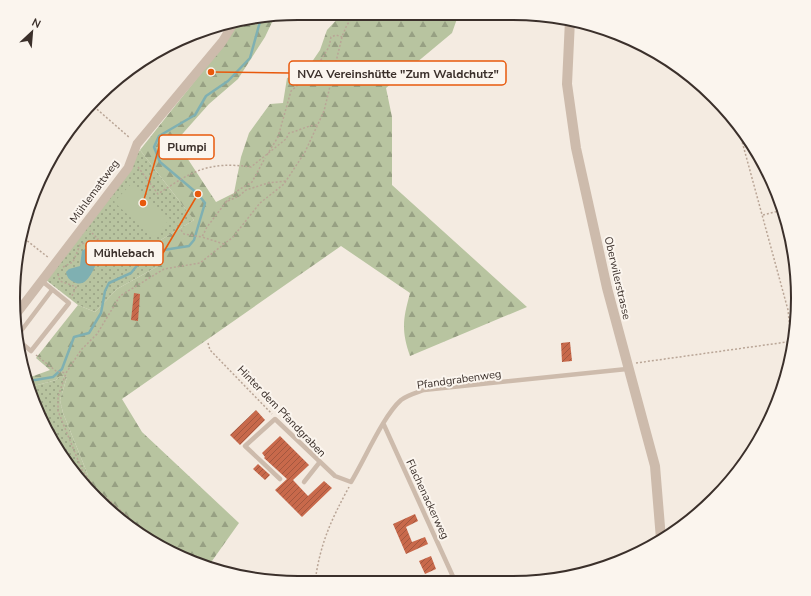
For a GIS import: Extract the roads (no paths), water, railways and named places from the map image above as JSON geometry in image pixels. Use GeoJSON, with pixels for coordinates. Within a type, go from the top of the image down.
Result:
{"type":"FeatureCollection","features":[{"type":"Feature","properties":{"kind":"street","name":"Oberwilerstrasse"},"geometry":{"type":"LineString","coordinates":[[570,26],[567,84],[576,148],[607,288],[655,466],[661,533]]}},
{"type":"Feature","properties":{"kind":"street","name":"Mühlemattweg"},"geometry":{"type":"LineString","coordinates":[[21,309],[128,168],[137,144],[222,42],[231,28]]}},
{"type":"Feature","properties":{"kind":"lane"},"geometry":{"type":"LineString","coordinates":[[24,345],[31,351],[69,303],[42,281]]}},
{"type":"Feature","properties":{"kind":"lane"},"geometry":{"type":"LineString","coordinates":[[22,330],[52,290]]}},
{"type":"Feature","properties":{"kind":"lane","name":"Pfandgrabenweg"},"geometry":{"type":"LineString","coordinates":[[351,482],[395,407],[402,400],[424,390],[627,366]]}},
{"type":"Feature","properties":{"kind":"lane","name":"Hinter dem Pfandgraben"},"geometry":{"type":"LineString","coordinates":[[280,479],[245,446],[275,419],[319,463],[335,476],[351,482]]}},
{"type":"Feature","properties":{"kind":"lane","name":"Flachenackerweg"},"geometry":{"type":"LineString","coordinates":[[384,425],[453,576]]}},
{"type":"Feature","properties":{"kind":"lane"},"geometry":{"type":"LineString","coordinates":[[304,482],[319,463]]}},
{"type":"Feature","properties":{"kind":"water"},"geometry":{"type":"Polygon","coordinates":[[[89,246],[96,247],[100,255],[87,280],[79,284],[68,278],[66,272],[69,269],[80,266],[82,251],[89,246]]]}},
{"type":"Feature","properties":{"kind":"waterway"},"geometry":{"type":"LineString","coordinates":[[33,380],[53,377],[62,369],[74,337],[89,333],[101,313],[105,291],[109,283],[131,273],[139,263],[157,251],[189,246],[194,240],[205,203],[198,194],[160,162],[154,147],[159,136],[195,115],[206,96],[228,81],[250,58],[260,22]]}},
{"type":"Feature","properties":{"kind":"place","name":"NVA Vereinshütte \"Zum Waldchutz\""},"geometry":{"type":"Point","coordinates":[211,72]}},
{"type":"Feature","properties":{"kind":"place","name":"Mühlebach"},"geometry":{"type":"Point","coordinates":[198,194]}},
{"type":"Feature","properties":{"kind":"place","name":"Plumpi"},"geometry":{"type":"Point","coordinates":[143,203]}}]}
